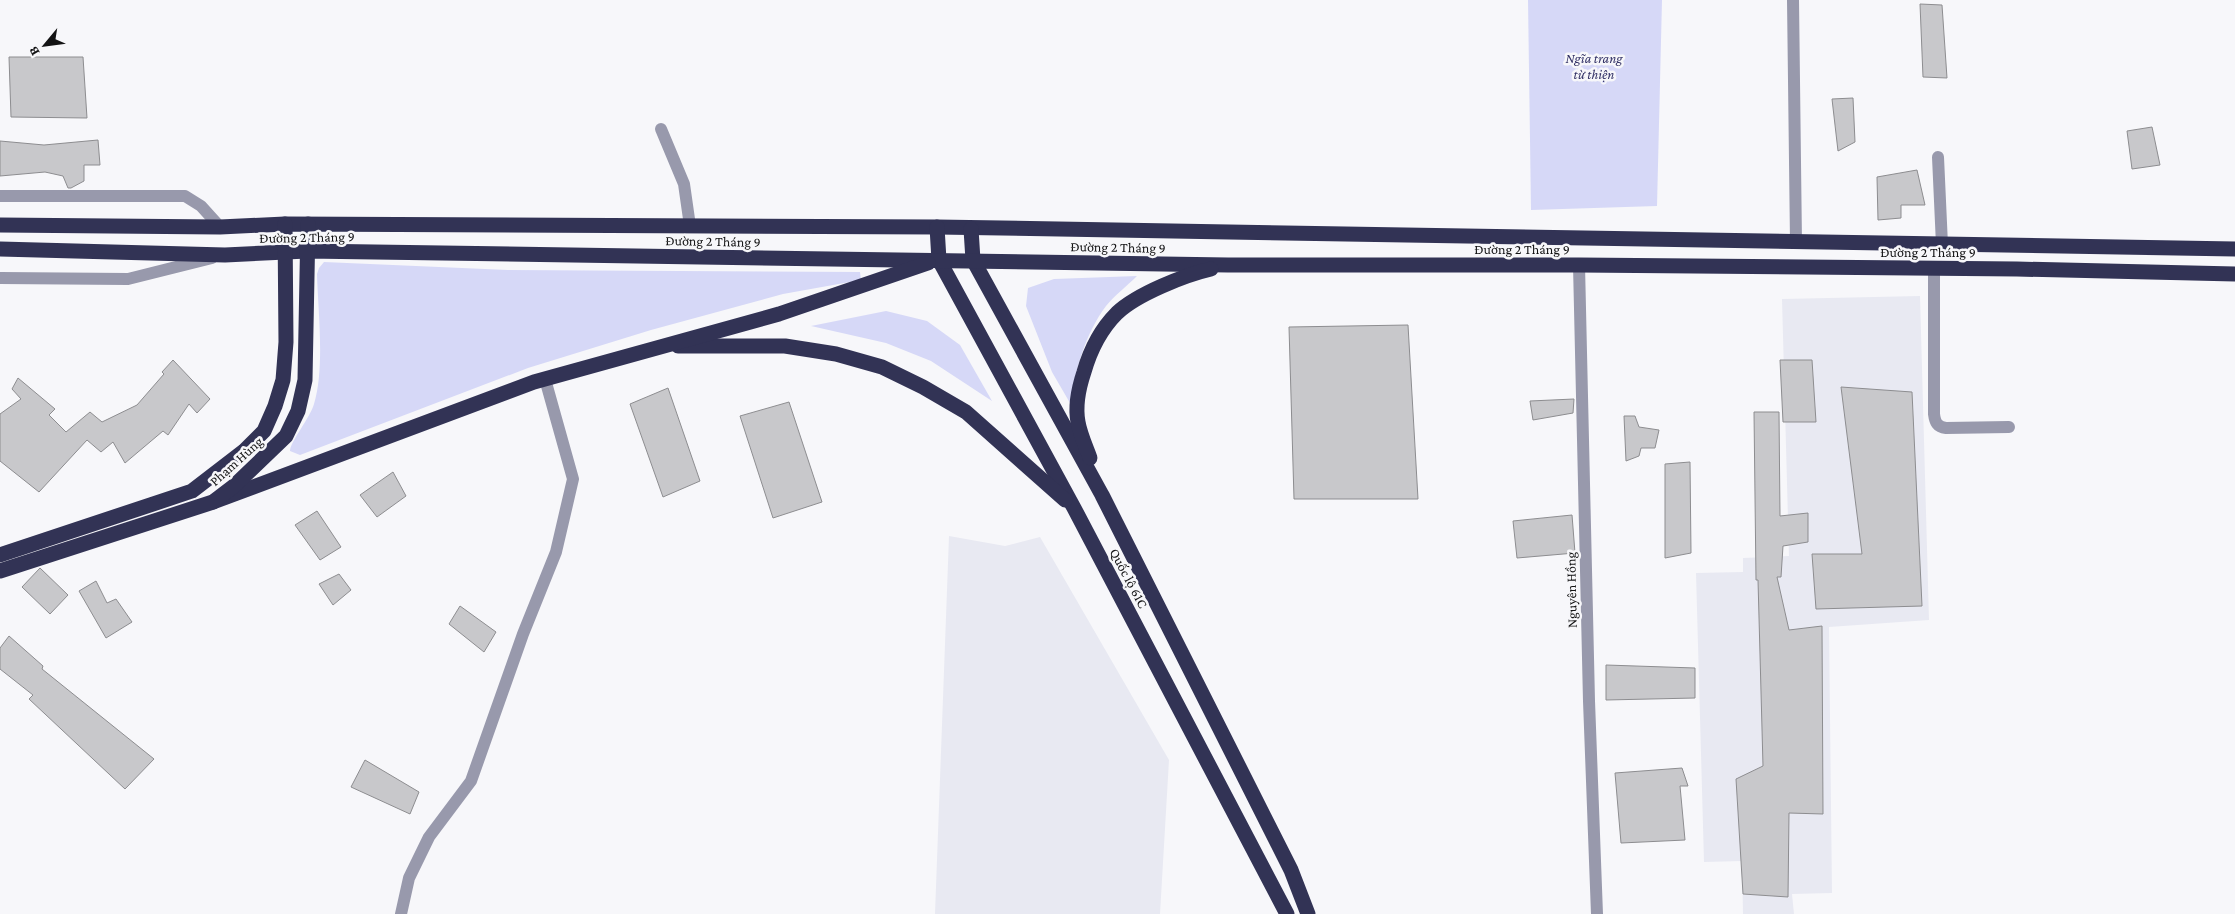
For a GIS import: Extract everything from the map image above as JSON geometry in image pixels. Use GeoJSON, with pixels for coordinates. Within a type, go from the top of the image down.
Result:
{"type":"FeatureCollection","features":[{"type":"Feature","properties":{"kind":"highway","name":"Phạm Hùng"},"geometry":{"type":"LineString","coordinates":[[0,555],[192,491],[244,452],[264,431],[275,406],[283,380],[286,342],[285,224]]}},
{"type":"Feature","properties":{"kind":"highway","name":"Đường 2 Tháng 9"},"geometry":{"type":"LineString","coordinates":[[0,225],[220,227],[308,224],[937,227],[2235,249]]}},
{"type":"Feature","properties":{"kind":"highway","name":"Phạm Hùng"},"geometry":{"type":"LineString","coordinates":[[0,571],[213,502],[234,486],[286,436],[298,411],[305,380],[308,224]]}},
{"type":"Feature","properties":{"kind":"highway"},"geometry":{"type":"LineString","coordinates":[[213,502],[545,379],[657,346],[779,314],[939,260],[937,227]]}},
{"type":"Feature","properties":{"kind":"highway"},"geometry":{"type":"LineString","coordinates":[[971,228],[973,260]]}},
{"type":"Feature","properties":{"kind":"highway","name":"Đường 2 Tháng 9"},"geometry":{"type":"LineString","coordinates":[[0,249],[225,255],[307,251],[1228,265],[1934,269],[2235,274]]}},
{"type":"Feature","properties":{"kind":"highway","name":"Quốc lộ 61C"},"geometry":{"type":"LineString","coordinates":[[939,260],[1074,508],[1287,914]]}},
{"type":"Feature","properties":{"kind":"highway","name":"Quốc lộ 61C"},"geometry":{"type":"LineString","coordinates":[[973,260],[1102,495],[1291,870],[1308,914]]}},
{"type":"Feature","properties":{"kind":"highway"},"geometry":{"type":"LineString","coordinates":[[1102,495],[1077,421],[1079,387],[1089,356],[1113,318],[1133,302],[1163,285],[1202,271],[1228,265]]}},
{"type":"Feature","properties":{"kind":"highway"},"geometry":{"type":"LineString","coordinates":[[657,346],[785,346],[836,354],[882,367],[923,387],[966,412],[1074,508]]}},
{"type":"Feature","properties":{"kind":"street"},"geometry":{"type":"LineString","coordinates":[[1793,0],[1796,242]]}},
{"type":"Feature","properties":{"kind":"street"},"geometry":{"type":"LineString","coordinates":[[661,129],[684,184],[690,226]]}},
{"type":"Feature","properties":{"kind":"street"},"geometry":{"type":"LineString","coordinates":[[1938,157],[1942,244]]}},
{"type":"Feature","properties":{"kind":"street"},"geometry":{"type":"LineString","coordinates":[[0,196],[184,196],[201,206],[220,227]]}},
{"type":"Feature","properties":{"kind":"street"},"geometry":{"type":"LineString","coordinates":[[0,278],[128,279],[225,255]]}},
{"type":"Feature","properties":{"kind":"street","name":"Nguyên Hồng"},"geometry":{"type":"LineString","coordinates":[[1579,266],[1589,701],[1597,914]]}},
{"type":"Feature","properties":{"kind":"street"},"geometry":{"type":"LineString","coordinates":[[1934,269],[1934,414],[1936,423],[1940,427],[1946,428],[2009,427]]}},
{"type":"Feature","properties":{"kind":"street"},"geometry":{"type":"LineString","coordinates":[[401,914],[410,878],[429,838],[471,781],[523,634],[556,552],[573,479],[545,379]]}},
{"type":"Feature","properties":{"kind":"shaded area"},"geometry":{"type":"Polygon","coordinates":[[[1920,296],[1929,620],[1829,627],[1832,893],[1792,894],[1794,914],[1743,914],[1742,861],[1704,862],[1696,573],[1743,572],[1743,558],[1789,556],[1782,299],[1920,296]]]}},
{"type":"Feature","properties":{"kind":"shaded area"},"geometry":{"type":"Polygon","coordinates":[[[949,536],[1005,546],[1040,537],[1169,760],[1160,914],[935,914],[949,536]]]}},
{"type":"Feature","properties":{"kind":"green space","name":"Ngĩa trang từ thiện"},"geometry":{"type":"Polygon","coordinates":[[[1528,0],[1662,0],[1657,206],[1531,210],[1528,0]]]}},
{"type":"Feature","properties":{"kind":"green space"},"geometry":{"type":"Polygon","coordinates":[[[324,262],[508,270],[860,272],[861,280],[783,294],[651,330],[528,368],[300,455],[290,451],[293,442],[312,410],[317,390],[320,340],[317,274],[324,262]]]}},
{"type":"Feature","properties":{"kind":"green space"},"geometry":{"type":"Polygon","coordinates":[[[1137,276],[1106,306],[1092,328],[1078,365],[1070,403],[1052,372],[1026,306],[1028,288],[1054,279],[1137,276]]]}},
{"type":"Feature","properties":{"kind":"green space"},"geometry":{"type":"Polygon","coordinates":[[[886,311],[927,321],[960,345],[992,401],[931,361],[886,343],[811,326],[886,311]]]}},
{"type":"Feature","properties":{"kind":"building"},"geometry":{"type":"Polygon","coordinates":[[[1920,4],[1942,5],[1947,78],[1923,77],[1920,4]]]}},
{"type":"Feature","properties":{"kind":"building"},"geometry":{"type":"Polygon","coordinates":[[[9,57],[83,57],[87,118],[11,117],[9,57]]]}},
{"type":"Feature","properties":{"kind":"building"},"geometry":{"type":"Polygon","coordinates":[[[1853,98],[1855,142],[1838,151],[1832,99],[1853,98]]]}},
{"type":"Feature","properties":{"kind":"building"},"geometry":{"type":"Polygon","coordinates":[[[2152,127],[2160,165],[2132,169],[2127,131],[2152,127]]]}},
{"type":"Feature","properties":{"kind":"building"},"geometry":{"type":"Polygon","coordinates":[[[98,140],[100,165],[84,165],[84,181],[71,188],[68,188],[63,176],[45,172],[0,176],[0,141],[44,145],[98,140]]]}},
{"type":"Feature","properties":{"kind":"building"},"geometry":{"type":"Polygon","coordinates":[[[1917,170],[1925,205],[1901,205],[1901,218],[1878,220],[1877,177],[1917,170]]]}},
{"type":"Feature","properties":{"kind":"building"},"geometry":{"type":"Polygon","coordinates":[[[1408,325],[1418,499],[1294,499],[1289,327],[1408,325]]]}},
{"type":"Feature","properties":{"kind":"building"},"geometry":{"type":"Polygon","coordinates":[[[173,360],[210,399],[197,413],[189,404],[168,435],[163,431],[125,463],[113,442],[101,452],[87,440],[39,492],[0,461],[0,414],[21,399],[12,389],[18,378],[55,409],[49,415],[66,432],[90,412],[102,422],[137,405],[164,374],[162,372],[173,360]]]}},
{"type":"Feature","properties":{"kind":"building"},"geometry":{"type":"Polygon","coordinates":[[[1780,360],[1812,360],[1816,422],[1783,422],[1780,360]]]}},
{"type":"Feature","properties":{"kind":"building"},"geometry":{"type":"Polygon","coordinates":[[[1841,387],[1912,392],[1922,606],[1816,609],[1812,554],[1862,554],[1841,387]]]}},
{"type":"Feature","properties":{"kind":"building"},"geometry":{"type":"Polygon","coordinates":[[[668,388],[700,481],[663,497],[630,404],[668,388]]]}},
{"type":"Feature","properties":{"kind":"building"},"geometry":{"type":"Polygon","coordinates":[[[1574,399],[1573,413],[1533,420],[1530,401],[1574,399]]]}},
{"type":"Feature","properties":{"kind":"building"},"geometry":{"type":"Polygon","coordinates":[[[789,402],[822,502],[773,518],[740,416],[789,402]]]}},
{"type":"Feature","properties":{"kind":"building"},"geometry":{"type":"Polygon","coordinates":[[[1754,412],[1779,412],[1780,516],[1808,513],[1808,542],[1783,546],[1781,577],[1777,577],[1789,630],[1822,626],[1823,814],[1789,813],[1788,897],[1743,894],[1736,779],[1763,766],[1758,580],[1756,580],[1754,412]]]}},
{"type":"Feature","properties":{"kind":"building"},"geometry":{"type":"Polygon","coordinates":[[[1624,416],[1635,416],[1639,427],[1659,430],[1655,448],[1641,448],[1639,456],[1626,461],[1624,416]]]}},
{"type":"Feature","properties":{"kind":"building"},"geometry":{"type":"Polygon","coordinates":[[[1690,462],[1691,553],[1665,558],[1665,464],[1690,462]]]}},
{"type":"Feature","properties":{"kind":"building"},"geometry":{"type":"Polygon","coordinates":[[[393,472],[406,496],[377,517],[360,495],[393,472]]]}},
{"type":"Feature","properties":{"kind":"building"},"geometry":{"type":"Polygon","coordinates":[[[317,511],[341,547],[320,560],[295,525],[317,511]]]}},
{"type":"Feature","properties":{"kind":"building"},"geometry":{"type":"Polygon","coordinates":[[[1572,515],[1575,553],[1517,558],[1513,521],[1572,515]]]}},
{"type":"Feature","properties":{"kind":"building"},"geometry":{"type":"Polygon","coordinates":[[[40,568],[68,595],[50,614],[22,587],[40,568]]]}},
{"type":"Feature","properties":{"kind":"building"},"geometry":{"type":"Polygon","coordinates":[[[339,574],[351,590],[333,605],[319,584],[339,574]]]}},
{"type":"Feature","properties":{"kind":"building"},"geometry":{"type":"Polygon","coordinates":[[[96,581],[107,603],[116,599],[132,622],[106,638],[79,591],[96,581]]]}},
{"type":"Feature","properties":{"kind":"building"},"geometry":{"type":"Polygon","coordinates":[[[460,606],[496,632],[484,652],[449,624],[460,606]]]}},
{"type":"Feature","properties":{"kind":"building"},"geometry":{"type":"Polygon","coordinates":[[[9,636],[43,666],[42,669],[154,759],[125,789],[29,699],[33,695],[0,669],[0,648],[9,636]]]}},
{"type":"Feature","properties":{"kind":"building"},"geometry":{"type":"Polygon","coordinates":[[[1606,665],[1695,668],[1695,698],[1606,700],[1606,665]]]}},
{"type":"Feature","properties":{"kind":"building"},"geometry":{"type":"Polygon","coordinates":[[[365,760],[419,792],[410,814],[351,787],[365,760]]]}},
{"type":"Feature","properties":{"kind":"building"},"geometry":{"type":"Polygon","coordinates":[[[1682,768],[1688,786],[1680,786],[1685,840],[1621,843],[1615,773],[1682,768]]]}}]}
